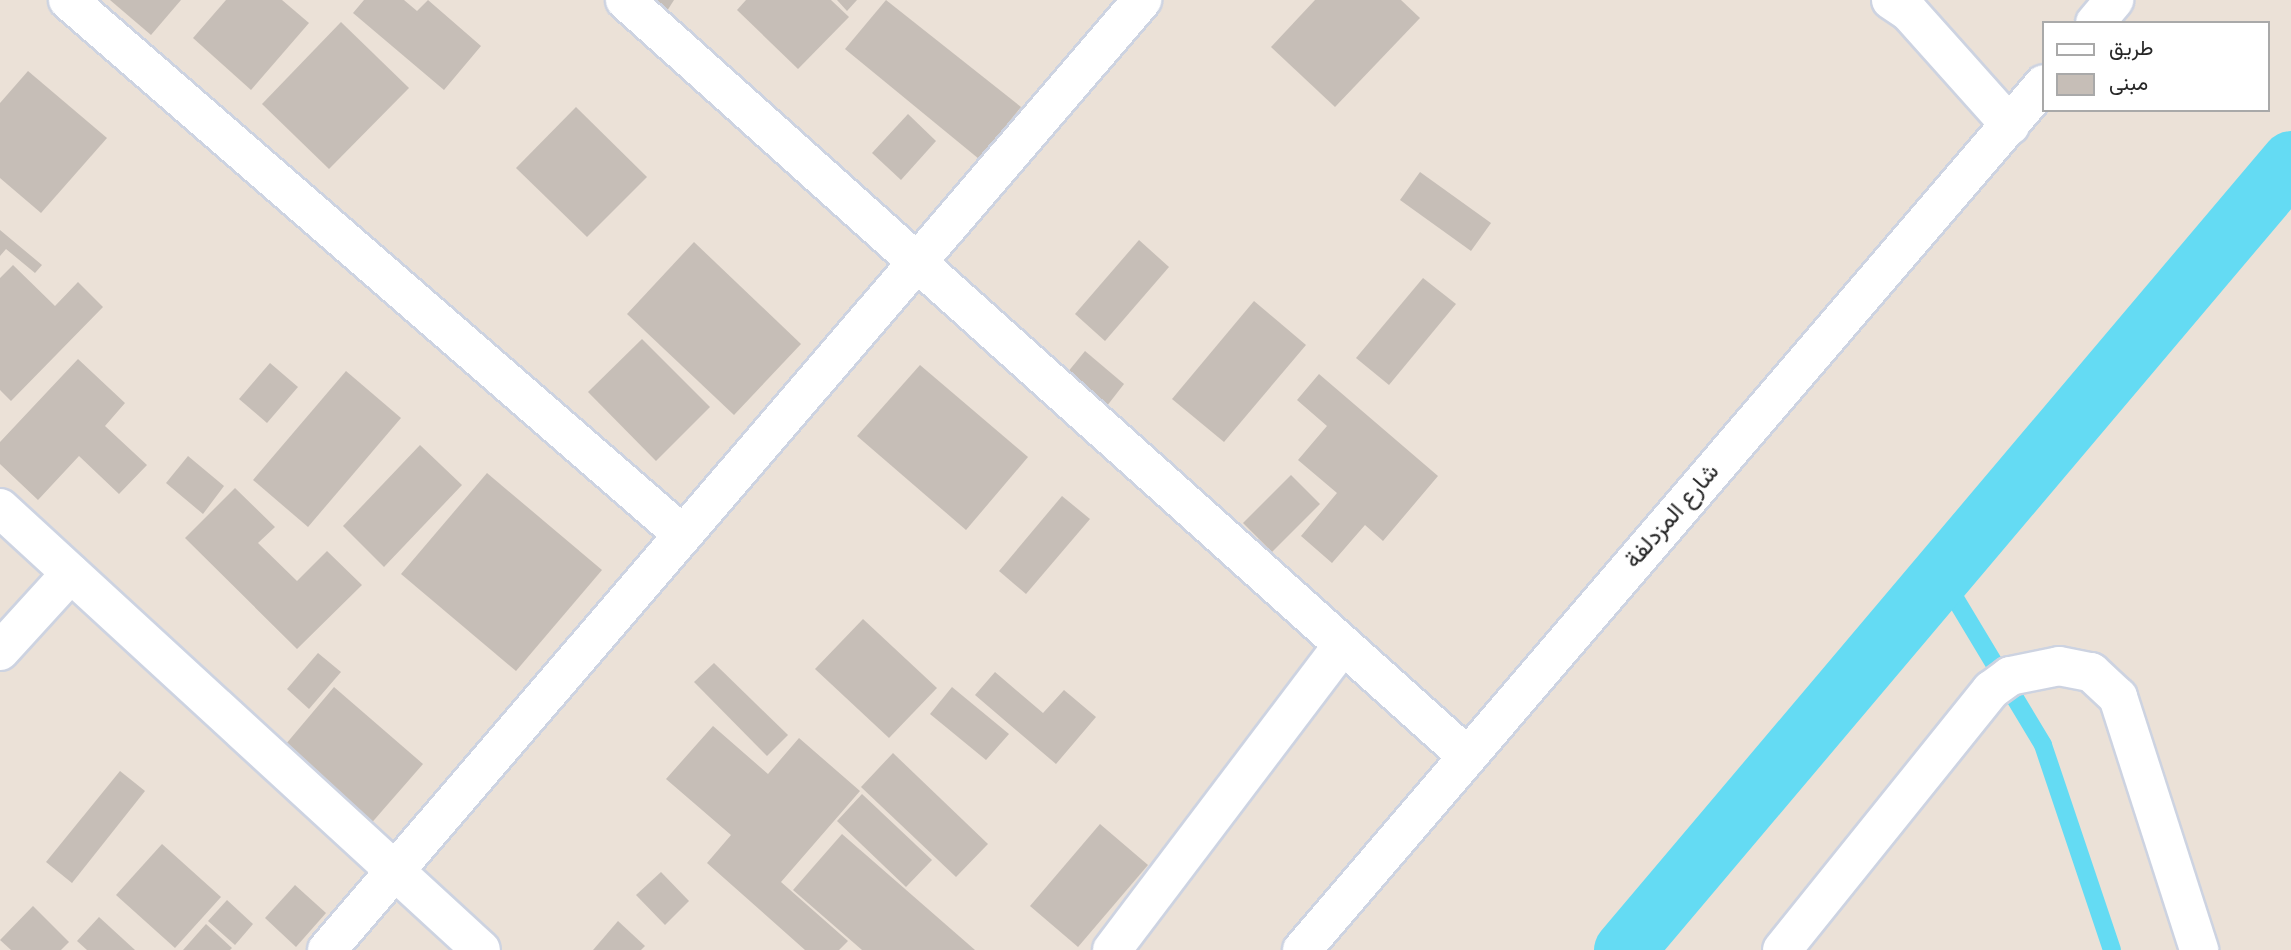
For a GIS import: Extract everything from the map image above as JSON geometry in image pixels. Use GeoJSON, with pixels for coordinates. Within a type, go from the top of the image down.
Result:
{"type":"FeatureCollection","features":[{"type":"Feature","properties":{"kind":"street"},"geometry":{"type":"LineString","coordinates":[[68,0],[682,534]]}},
{"type":"Feature","properties":{"kind":"street"},"geometry":{"type":"LineString","coordinates":[[625,0],[1466,755]]}},
{"type":"Feature","properties":{"kind":"street"},"geometry":{"type":"LineString","coordinates":[[327,950],[1142,0]]}},
{"type":"Feature","properties":{"kind":"street"},"geometry":{"type":"LineString","coordinates":[[2097,21],[2114,0]]}},
{"type":"Feature","properties":{"kind":"street"},"geometry":{"type":"LineString","coordinates":[[1906,4],[2010,125]]}},
{"type":"Feature","properties":{"kind":"street","name":"شارع المزدلفة"},"geometry":{"type":"LineString","coordinates":[[1302,950],[1466,755],[2042,86]]}},
{"type":"Feature","properties":{"kind":"street"},"geometry":{"type":"LineString","coordinates":[[0,508],[481,950]]}},
{"type":"Feature","properties":{"kind":"street"},"geometry":{"type":"LineString","coordinates":[[0,651],[71,573]]}},
{"type":"Feature","properties":{"kind":"street"},"geometry":{"type":"LineString","coordinates":[[1112,950],[1342,646]]}},
{"type":"Feature","properties":{"kind":"street"},"geometry":{"type":"LineString","coordinates":[[1782,950],[1992,691],[2010,676],[2059,666],[2091,672],[2118,697],[2199,950]]}},
{"type":"Feature","properties":{"kind":"building"},"geometry":{"type":"Polygon","coordinates":[[[110,0],[181,0],[151,35],[110,0]]]}},
{"type":"Feature","properties":{"kind":"building"},"geometry":{"type":"Polygon","coordinates":[[[226,0],[282,0],[309,23],[251,90],[193,38],[226,0]]]}},
{"type":"Feature","properties":{"kind":"building"},"geometry":{"type":"Polygon","coordinates":[[[364,0],[404,0],[417,11],[428,0],[481,46],[444,90],[353,13],[364,0]]]}},
{"type":"Feature","properties":{"kind":"building"},"geometry":{"type":"Polygon","coordinates":[[[635,0],[674,0],[660,22],[635,0]]]}},
{"type":"Feature","properties":{"kind":"building"},"geometry":{"type":"Polygon","coordinates":[[[746,0],[831,0],[849,17],[798,69],[737,10],[746,0]]]}},
{"type":"Feature","properties":{"kind":"building"},"geometry":{"type":"Polygon","coordinates":[[[837,0],[857,0],[847,11],[837,0]]]}},
{"type":"Feature","properties":{"kind":"building"},"geometry":{"type":"Polygon","coordinates":[[[886,0],[1021,107],[979,159],[845,49],[886,0]]]}},
{"type":"Feature","properties":{"kind":"building"},"geometry":{"type":"Polygon","coordinates":[[[1315,0],[1401,0],[1420,18],[1335,107],[1271,47],[1315,0]]]}},
{"type":"Feature","properties":{"kind":"building"},"geometry":{"type":"Polygon","coordinates":[[[341,22],[409,88],[329,169],[262,104],[341,22]]]}},
{"type":"Feature","properties":{"kind":"building"},"geometry":{"type":"Polygon","coordinates":[[[28,71],[107,138],[41,213],[0,178],[0,103],[28,71]]]}},
{"type":"Feature","properties":{"kind":"building"},"geometry":{"type":"Polygon","coordinates":[[[576,107],[647,177],[587,237],[516,168],[576,107]]]}},
{"type":"Feature","properties":{"kind":"building"},"geometry":{"type":"Polygon","coordinates":[[[908,114],[936,141],[901,180],[872,153],[908,114]]]}},
{"type":"Feature","properties":{"kind":"building"},"geometry":{"type":"Polygon","coordinates":[[[1420,172],[1491,223],[1471,251],[1400,200],[1420,172]]]}},
{"type":"Feature","properties":{"kind":"building"},"geometry":{"type":"Polygon","coordinates":[[[0,230],[42,265],[35,273],[6,249],[0,256],[0,230]]]}},
{"type":"Feature","properties":{"kind":"building"},"geometry":{"type":"Polygon","coordinates":[[[1139,240],[1169,267],[1105,341],[1075,314],[1139,240]]]}},
{"type":"Feature","properties":{"kind":"building"},"geometry":{"type":"Polygon","coordinates":[[[694,242],[801,344],[734,415],[627,314],[694,242]]]}},
{"type":"Feature","properties":{"kind":"building"},"geometry":{"type":"Polygon","coordinates":[[[13,265],[55,306],[78,282],[103,307],[11,401],[0,390],[0,278],[13,265]]]}},
{"type":"Feature","properties":{"kind":"building"},"geometry":{"type":"Polygon","coordinates":[[[1423,278],[1456,304],[1389,385],[1356,358],[1423,278]]]}},
{"type":"Feature","properties":{"kind":"building"},"geometry":{"type":"Polygon","coordinates":[[[1254,301],[1306,345],[1224,442],[1172,399],[1254,301]]]}},
{"type":"Feature","properties":{"kind":"building"},"geometry":{"type":"Polygon","coordinates":[[[642,339],[710,407],[656,461],[588,392],[642,339]]]}},
{"type":"Feature","properties":{"kind":"building"},"geometry":{"type":"Polygon","coordinates":[[[1085,351],[1124,384],[1103,411],[1063,378],[1085,351]]]}},
{"type":"Feature","properties":{"kind":"building"},"geometry":{"type":"Polygon","coordinates":[[[78,359],[125,403],[105,426],[147,465],[119,494],[79,456],[38,500],[0,464],[0,442],[78,359]]]}},
{"type":"Feature","properties":{"kind":"building"},"geometry":{"type":"Polygon","coordinates":[[[270,363],[298,387],[267,423],[239,399],[270,363]]]}},
{"type":"Feature","properties":{"kind":"building"},"geometry":{"type":"Polygon","coordinates":[[[920,365],[1028,457],[966,530],[857,436],[920,365]]]}},
{"type":"Feature","properties":{"kind":"building"},"geometry":{"type":"Polygon","coordinates":[[[346,371],[401,418],[308,527],[253,480],[346,371]]]}},
{"type":"Feature","properties":{"kind":"building"},"geometry":{"type":"Polygon","coordinates":[[[1319,374],[1438,476],[1383,541],[1365,525],[1332,563],[1301,536],[1337,493],[1298,460],[1327,426],[1297,400],[1319,374]]]}},
{"type":"Feature","properties":{"kind":"building"},"geometry":{"type":"Polygon","coordinates":[[[420,445],[462,485],[384,567],[343,526],[420,445]]]}},
{"type":"Feature","properties":{"kind":"building"},"geometry":{"type":"Polygon","coordinates":[[[188,456],[224,486],[203,514],[166,483],[188,456]]]}},
{"type":"Feature","properties":{"kind":"building"},"geometry":{"type":"Polygon","coordinates":[[[487,473],[602,570],[516,671],[401,574],[487,473]]]}},
{"type":"Feature","properties":{"kind":"building"},"geometry":{"type":"Polygon","coordinates":[[[1291,475],[1320,504],[1272,552],[1243,523],[1291,475]]]}},
{"type":"Feature","properties":{"kind":"building"},"geometry":{"type":"Polygon","coordinates":[[[235,488],[275,527],[258,543],[297,581],[327,551],[362,585],[297,649],[185,538],[235,488]]]}},
{"type":"Feature","properties":{"kind":"building"},"geometry":{"type":"Polygon","coordinates":[[[1062,496],[1090,519],[1026,594],[999,571],[1062,496]]]}},
{"type":"Feature","properties":{"kind":"building"},"geometry":{"type":"Polygon","coordinates":[[[863,619],[937,688],[889,738],[815,669],[863,619]]]}},
{"type":"Feature","properties":{"kind":"building"},"geometry":{"type":"Polygon","coordinates":[[[318,653],[341,672],[309,709],[287,689],[318,653]]]}},
{"type":"Feature","properties":{"kind":"building"},"geometry":{"type":"Polygon","coordinates":[[[714,663],[788,735],[767,756],[694,682],[714,663]]]}},
{"type":"Feature","properties":{"kind":"building"},"geometry":{"type":"Polygon","coordinates":[[[995,672],[1043,713],[1064,690],[1096,717],[1056,764],[975,695],[995,672]]]}},
{"type":"Feature","properties":{"kind":"building"},"geometry":{"type":"Polygon","coordinates":[[[334,687],[423,764],[368,827],[280,751],[334,687]]]}},
{"type":"Feature","properties":{"kind":"building"},"geometry":{"type":"Polygon","coordinates":[[[952,687],[1009,734],[986,760],[930,714],[952,687]]]}},
{"type":"Feature","properties":{"kind":"building"},"geometry":{"type":"Polygon","coordinates":[[[713,726],[768,774],[799,738],[860,791],[781,882],[848,941],[839,950],[805,950],[707,863],[731,835],[666,779],[713,726]]]}},
{"type":"Feature","properties":{"kind":"building"},"geometry":{"type":"Polygon","coordinates":[[[893,753],[988,844],[956,877],[861,787],[893,753]]]}},
{"type":"Feature","properties":{"kind":"building"},"geometry":{"type":"Polygon","coordinates":[[[120,771],[145,791],[72,883],[46,862],[120,771]]]}},
{"type":"Feature","properties":{"kind":"building"},"geometry":{"type":"Polygon","coordinates":[[[862,794],[932,860],[906,887],[837,821],[862,794]]]}},
{"type":"Feature","properties":{"kind":"building"},"geometry":{"type":"Polygon","coordinates":[[[1100,824],[1148,865],[1078,947],[1030,906],[1100,824]]]}},
{"type":"Feature","properties":{"kind":"building"},"geometry":{"type":"Polygon","coordinates":[[[842,834],[975,950],[862,950],[793,890],[842,834]]]}},
{"type":"Feature","properties":{"kind":"building"},"geometry":{"type":"Polygon","coordinates":[[[162,844],[221,897],[175,948],[116,895],[162,844]]]}},
{"type":"Feature","properties":{"kind":"building"},"geometry":{"type":"Polygon","coordinates":[[[661,872],[689,901],[665,925],[636,895],[661,872]]]}},
{"type":"Feature","properties":{"kind":"building"},"geometry":{"type":"Polygon","coordinates":[[[295,885],[326,913],[296,947],[265,918],[295,885]]]}},
{"type":"Feature","properties":{"kind":"building"},"geometry":{"type":"Polygon","coordinates":[[[227,900],[253,924],[235,945],[208,921],[227,900]]]}},
{"type":"Feature","properties":{"kind":"building"},"geometry":{"type":"Polygon","coordinates":[[[33,906],[69,942],[61,950],[11,950],[0,940],[33,906]]]}},
{"type":"Feature","properties":{"kind":"building"},"geometry":{"type":"Polygon","coordinates":[[[99,917],[135,950],[87,950],[77,941],[99,917]]]}},
{"type":"Feature","properties":{"kind":"building"},"geometry":{"type":"Polygon","coordinates":[[[618,921],[645,946],[641,950],[593,950],[618,921]]]}},
{"type":"Feature","properties":{"kind":"building"},"geometry":{"type":"Polygon","coordinates":[[[206,924],[232,948],[230,950],[183,950],[206,924]]]}},
{"type":"Feature","properties":{"kind":"waterway"},"geometry":{"type":"LineString","coordinates":[[1624,950],[2291,161]]}},
{"type":"Feature","properties":{"kind":"waterway"},"geometry":{"type":"LineString","coordinates":[[1941,575],[2043,745],[2112,950]]}}]}
